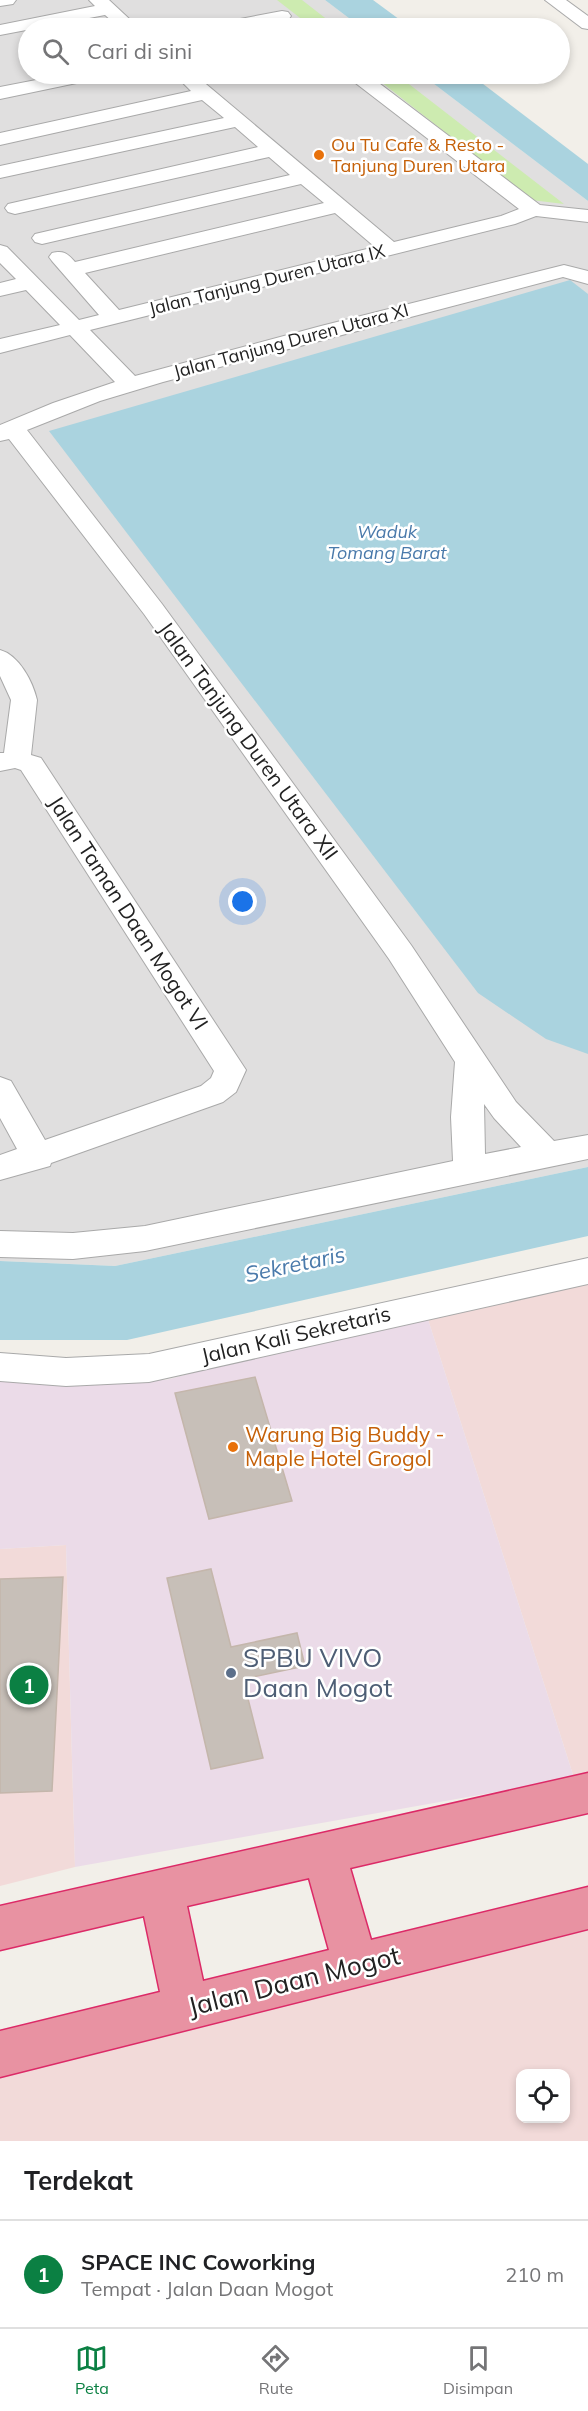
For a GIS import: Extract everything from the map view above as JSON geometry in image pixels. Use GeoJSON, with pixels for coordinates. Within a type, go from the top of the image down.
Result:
{"type":"FeatureCollection","features":[{"type":"Feature","properties":{"kind":"highway"},"geometry":{"type":"LineString","coordinates":[[0,1928],[588,1793]]}},
{"type":"Feature","properties":{"kind":"highway"},"geometry":{"type":"LineString","coordinates":[[324,1852],[356,1966]]}},
{"type":"Feature","properties":{"kind":"highway"},"geometry":{"type":"LineString","coordinates":[[161,1890],[186,2008]]}},
{"type":"Feature","properties":{"kind":"highway","name":"Jalan Daan Mogot"},"geometry":{"type":"LineString","coordinates":[[0,2054],[588,1908]]}},
{"type":"Feature","properties":{"kind":"street"},"geometry":{"type":"LineString","coordinates":[[0,1],[7,0]]}},
{"type":"Feature","properties":{"kind":"street"},"geometry":{"type":"LineString","coordinates":[[262,0],[285,18]]}},
{"type":"Feature","properties":{"kind":"street"},"geometry":{"type":"LineString","coordinates":[[554,0],[588,24]]}},
{"type":"Feature","properties":{"kind":"street"},"geometry":{"type":"LineString","coordinates":[[49,18],[103,5],[118,18]]}},
{"type":"Feature","properties":{"kind":"street"},"geometry":{"type":"LineString","coordinates":[[272,18],[282,16]]}},
{"type":"Feature","properties":{"kind":"street"},"geometry":{"type":"LineString","coordinates":[[0,30],[18,26]]}},
{"type":"Feature","properties":{"kind":"street"},"geometry":{"type":"LineString","coordinates":[[0,93],[43,84]]}},
{"type":"Feature","properties":{"kind":"street"},"geometry":{"type":"LineString","coordinates":[[195,84],[390,249]]}},
{"type":"Feature","properties":{"kind":"street"},"geometry":{"type":"LineString","coordinates":[[369,84],[537,211],[588,216]]}},
{"type":"Feature","properties":{"kind":"street"},"geometry":{"type":"LineString","coordinates":[[0,139],[206,93]]}},
{"type":"Feature","properties":{"kind":"street"},"geometry":{"type":"LineString","coordinates":[[0,172],[238,121]]}},
{"type":"Feature","properties":{"kind":"street"},"geometry":{"type":"LineString","coordinates":[[15,208],[273,150]]}},
{"type":"Feature","properties":{"kind":"street"},"geometry":{"type":"LineString","coordinates":[[42,238],[305,177]]}},
{"type":"Feature","properties":{"kind":"street"},"geometry":{"type":"LineString","coordinates":[[0,191],[114,318]]}},
{"type":"Feature","properties":{"kind":"street"},"geometry":{"type":"LineString","coordinates":[[70,270],[339,206]]}},
{"type":"Feature","properties":{"kind":"street","name":"Jalan Tanjung Duren Utara IX"},"geometry":{"type":"LineString","coordinates":[[0,346],[537,211]]}},
{"type":"Feature","properties":{"kind":"street"},"geometry":{"type":"LineString","coordinates":[[0,251],[130,384]]}},
{"type":"Feature","properties":{"kind":"street","name":"Jalan Tanjung Duren Utara XI"},"geometry":{"type":"LineString","coordinates":[[7,431],[78,401],[130,384],[304,337],[564,271],[588,278]]}},
{"type":"Feature","properties":{"kind":"street"},"geometry":{"type":"LineString","coordinates":[[0,290],[30,282]]}},
{"type":"Feature","properties":{"kind":"street","name":"Jalan Tanjung Duren Utara XII"},"geometry":{"type":"LineString","coordinates":[[7,431],[153,609],[393,943],[505,1110],[547,1154]]}},
{"type":"Feature","properties":{"kind":"street"},"geometry":{"type":"LineString","coordinates":[[0,658],[9,685],[24,700],[14,760]]}},
{"type":"Feature","properties":{"kind":"street","name":"Jalan Taman Daan Mogot VI"},"geometry":{"type":"LineString","coordinates":[[14,760],[31,764],[230,1070],[225,1084],[212,1094],[38,1156]]}},
{"type":"Feature","properties":{"kind":"street"},"geometry":{"type":"LineString","coordinates":[[470,1169],[467,1117],[471,1062]]}},
{"type":"Feature","properties":{"kind":"street"},"geometry":{"type":"LineString","coordinates":[[0,1089],[38,1156],[0,1168]]}},
{"type":"Feature","properties":{"kind":"street"},"geometry":{"type":"LineString","coordinates":[[0,1244],[31,1248],[134,1241],[190,1231],[470,1169],[588,1147]]}},
{"type":"Feature","properties":{"kind":"street","name":"Jalan Kali Sekretaris"},"geometry":{"type":"LineString","coordinates":[[0,1367],[66,1372],[149,1368],[588,1270]]}},
{"type":"Feature","properties":{"kind":"shaded area"},"geometry":{"type":"Polygon","coordinates":[[[0,0],[325,0],[349,18],[18,18],[18,84],[434,84],[588,201],[588,1167],[115,1266],[0,1261],[0,0]]]}},
{"type":"Feature","properties":{"kind":"shaded area"},"geometry":{"type":"Polygon","coordinates":[[[588,1276],[588,1775],[574,1778],[425,1310],[588,1276]]]}},
{"type":"Feature","properties":{"kind":"shaded area"},"geometry":{"type":"Polygon","coordinates":[[[425,1310],[574,1778],[75,1867],[66,1545],[0,1549],[0,1382],[166,1380],[425,1310]]]}},
{"type":"Feature","properties":{"kind":"shaded area"},"geometry":{"type":"Polygon","coordinates":[[[66,1545],[75,1867],[0,1886],[0,1549],[66,1545]]]}},
{"type":"Feature","properties":{"kind":"shaded area"},"geometry":{"type":"Polygon","coordinates":[[[588,1919],[588,2141],[0,2141],[0,2077],[588,1919]]]}},
{"type":"Feature","properties":{"kind":"green space"},"geometry":{"type":"Polygon","coordinates":[[[277,0],[302,0],[325,18],[300,18],[277,0]]]}},
{"type":"Feature","properties":{"kind":"green space"},"geometry":{"type":"Polygon","coordinates":[[[384,84],[409,84],[564,204],[531,200],[384,84]]]}},
{"type":"Feature","properties":{"kind":"water"},"geometry":{"type":"Polygon","coordinates":[[[325,0],[373,0],[397,18],[349,18],[325,0]]]}},
{"type":"Feature","properties":{"kind":"water"},"geometry":{"type":"Polygon","coordinates":[[[434,84],[483,84],[588,164],[588,201],[434,84]]]}},
{"type":"Feature","properties":{"kind":"water","name":"Waduk Tomang Barat"},"geometry":{"type":"Polygon","coordinates":[[[570,280],[588,294],[588,1054],[546,1039],[478,993],[49,431],[570,280]]]}},
{"type":"Feature","properties":{"kind":"water","name":"Sekretaris"},"geometry":{"type":"Polygon","coordinates":[[[588,1167],[588,1236],[127,1340],[0,1340],[0,1261],[115,1266],[588,1167]]]}},
{"type":"Feature","properties":{"kind":"building","name":"Warung Big Buddy - Maple Hotel Grogol"},"geometry":{"type":"Polygon","coordinates":[[[255,1377],[292,1501],[209,1519],[175,1393],[255,1377]]]}},
{"type":"Feature","properties":{"kind":"building","name":"SPBU VIVO Daan Mogot"},"geometry":{"type":"Polygon","coordinates":[[[211,1569],[231,1647],[297,1633],[305,1666],[243,1679],[263,1758],[211,1769],[167,1578],[211,1569]]]}},
{"type":"Feature","properties":{"kind":"building"},"geometry":{"type":"Polygon","coordinates":[[[63,1577],[52,1791],[0,1793],[0,1579],[63,1577]]]}},
{"type":"Feature","properties":{"kind":"place","name":"Ou Tu Cafe & Resto - Tanjung Duren Utara"},"geometry":{"type":"Point","coordinates":[319,155]}},
{"type":"Feature","properties":{"kind":"place","name":"Warung Big Buddy - Maple Hotel Grogol"},"geometry":{"type":"Point","coordinates":[233,1447]}},
{"type":"Feature","properties":{"kind":"place","name":"SPBU VIVO Daan Mogot"},"geometry":{"type":"Point","coordinates":[231,1673]}},
{"type":"Feature","properties":{"kind":"place","name":"SPACE INC Coworking"},"geometry":{"type":"Point","coordinates":[29,1685]}}]}
